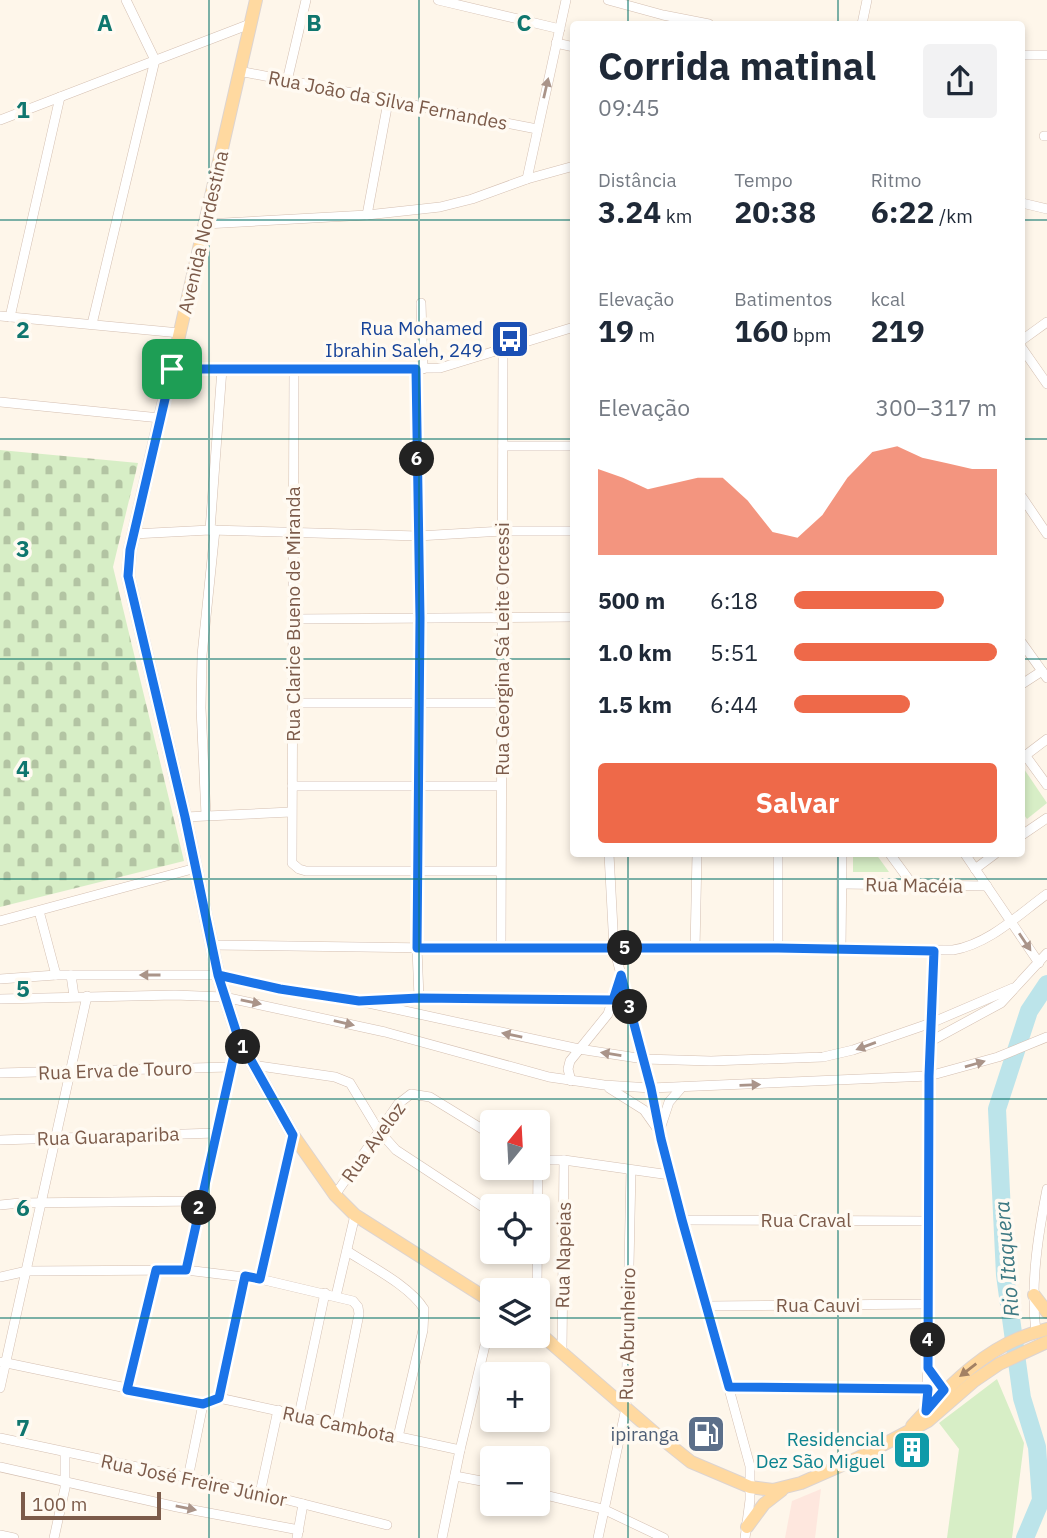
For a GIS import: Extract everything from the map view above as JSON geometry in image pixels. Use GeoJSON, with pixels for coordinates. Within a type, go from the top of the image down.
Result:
{"type":"FeatureCollection","features":[{"type":"Feature","properties":{"kind":"main road","name":"Avenida Nordestina"},"geometry":{"type":"LineString","coordinates":[[256,0],[133,534],[128,576],[185,817],[218,975],[238,1037],[293,1135],[335,1195],[355,1215],[480,1294]]}},
{"type":"Feature","properties":{"kind":"main road"},"geometry":{"type":"LineString","coordinates":[[1034,1295],[1047,1312]]}},
{"type":"Feature","properties":{"kind":"main road"},"geometry":{"type":"LineString","coordinates":[[910,1429],[926,1411],[995,1358],[1034,1338],[1047,1342]]}},
{"type":"Feature","properties":{"kind":"main road"},"geometry":{"type":"LineString","coordinates":[[550,1341],[691,1462],[750,1487],[783,1489]]}},
{"type":"Feature","properties":{"kind":"main road"},"geometry":{"type":"LineString","coordinates":[[746,1533],[764,1504],[783,1489],[858,1458],[928,1421],[948,1395]]}},
{"type":"Feature","properties":{"kind":"street"},"geometry":{"type":"LineString","coordinates":[[92,324],[155,60],[126,0]]}},
{"type":"Feature","properties":{"kind":"street"},"geometry":{"type":"LineString","coordinates":[[287,81],[306,0]]}},
{"type":"Feature","properties":{"kind":"street"},"geometry":{"type":"LineString","coordinates":[[438,0],[560,29]]}},
{"type":"Feature","properties":{"kind":"street"},"geometry":{"type":"LineString","coordinates":[[527,179],[566,0]]}},
{"type":"Feature","properties":{"kind":"street"},"geometry":{"type":"LineString","coordinates":[[608,0],[694,21]]}},
{"type":"Feature","properties":{"kind":"street"},"geometry":{"type":"LineString","coordinates":[[863,21],[867,0]]}},
{"type":"Feature","properties":{"kind":"street"},"geometry":{"type":"LineString","coordinates":[[0,120],[250,24]]}},
{"type":"Feature","properties":{"kind":"street"},"geometry":{"type":"LineString","coordinates":[[556,43],[570,46]]}},
{"type":"Feature","properties":{"kind":"street"},"geometry":{"type":"LineString","coordinates":[[1025,55],[1047,55]]}},
{"type":"Feature","properties":{"kind":"street","name":"Rua João da Silva Fernandes"},"geometry":{"type":"LineString","coordinates":[[239,71],[537,129]]}},
{"type":"Feature","properties":{"kind":"street"},"geometry":{"type":"LineString","coordinates":[[60,97],[5,316],[180,333]]}},
{"type":"Feature","properties":{"kind":"street"},"geometry":{"type":"LineString","coordinates":[[367,215],[388,102]]}},
{"type":"Feature","properties":{"kind":"street"},"geometry":{"type":"LineString","coordinates":[[205,224],[367,215],[456,203],[570,167]]}},
{"type":"Feature","properties":{"kind":"street"},"geometry":{"type":"LineString","coordinates":[[1025,204],[1047,209]]}},
{"type":"Feature","properties":{"kind":"street"},"geometry":{"type":"LineString","coordinates":[[419,998],[418,536],[421,303]]}},
{"type":"Feature","properties":{"kind":"street"},"geometry":{"type":"LineString","coordinates":[[1025,338],[1047,322]]}},
{"type":"Feature","properties":{"kind":"street"},"geometry":{"type":"LineString","coordinates":[[172,369],[419,369],[454,365],[570,328]]}},
{"type":"Feature","properties":{"kind":"street","name":"Rua Georgina Sá Leite Orcessi"},"geometry":{"type":"LineString","coordinates":[[501,949],[503,349]]}},
{"type":"Feature","properties":{"kind":"street"},"geometry":{"type":"LineString","coordinates":[[1025,352],[1047,384]]}},
{"type":"Feature","properties":{"kind":"street"},"geometry":{"type":"LineString","coordinates":[[206,815],[201,708],[202,655],[222,369]]}},
{"type":"Feature","properties":{"kind":"street","name":"Rua Clarice Bueno de Miranda"},"geometry":{"type":"LineString","coordinates":[[294,369],[291,858],[294,866],[306,871],[418,871]]}},
{"type":"Feature","properties":{"kind":"street"},"geometry":{"type":"LineString","coordinates":[[0,402],[160,418]]}},
{"type":"Feature","properties":{"kind":"street"},"geometry":{"type":"LineString","coordinates":[[503,446],[570,446]]}},
{"type":"Feature","properties":{"kind":"street"},"geometry":{"type":"LineString","coordinates":[[1025,502],[1047,534]]}},
{"type":"Feature","properties":{"kind":"street"},"geometry":{"type":"LineString","coordinates":[[133,534],[212,530],[418,536],[503,531],[570,531]]}},
{"type":"Feature","properties":{"kind":"street"},"geometry":{"type":"LineString","coordinates":[[294,620],[570,617]]}},
{"type":"Feature","properties":{"kind":"street"},"geometry":{"type":"LineString","coordinates":[[1025,647],[1044,674],[1025,683]]}},
{"type":"Feature","properties":{"kind":"street"},"geometry":{"type":"LineString","coordinates":[[293,703],[501,703]]}},
{"type":"Feature","properties":{"kind":"street"},"geometry":{"type":"LineString","coordinates":[[1025,755],[1047,739]]}},
{"type":"Feature","properties":{"kind":"street"},"geometry":{"type":"LineString","coordinates":[[1025,757],[1047,785]]}},
{"type":"Feature","properties":{"kind":"street"},"geometry":{"type":"LineString","coordinates":[[292,786],[500,786]]}},
{"type":"Feature","properties":{"kind":"street"},"geometry":{"type":"LineString","coordinates":[[185,817],[291,811]]}},
{"type":"Feature","properties":{"kind":"street"},"geometry":{"type":"LineString","coordinates":[[1025,831],[1047,818]]}},
{"type":"Feature","properties":{"kind":"street"},"geometry":{"type":"LineString","coordinates":[[609,857],[614,948],[644,1059],[670,1175],[750,1466],[746,1533]]}},
{"type":"Feature","properties":{"kind":"street"},"geometry":{"type":"LineString","coordinates":[[695,949],[696,857]]}},
{"type":"Feature","properties":{"kind":"street"},"geometry":{"type":"LineString","coordinates":[[778,857],[778,948]]}},
{"type":"Feature","properties":{"kind":"street"},"geometry":{"type":"LineString","coordinates":[[841,949],[842,857]]}},
{"type":"Feature","properties":{"kind":"street"},"geometry":{"type":"LineString","coordinates":[[892,857],[912,884]]}},
{"type":"Feature","properties":{"kind":"street"},"geometry":{"type":"LineString","coordinates":[[966,857],[1040,962]]}},
{"type":"Feature","properties":{"kind":"street"},"geometry":{"type":"LineString","coordinates":[[975,869],[991,857]]}},
{"type":"Feature","properties":{"kind":"street"},"geometry":{"type":"LineString","coordinates":[[0,921],[196,869]]}},
{"type":"Feature","properties":{"kind":"street"},"geometry":{"type":"LineString","coordinates":[[418,871],[500,871]]}},
{"type":"Feature","properties":{"kind":"street","name":"Rua Macéia"},"geometry":{"type":"LineString","coordinates":[[842,884],[986,886]]}},
{"type":"Feature","properties":{"kind":"street"},"geometry":{"type":"LineString","coordinates":[[212,945],[934,951],[972,946],[1047,894]]}},
{"type":"Feature","properties":{"kind":"street"},"geometry":{"type":"LineString","coordinates":[[39,911],[56,975]]}},
{"type":"Feature","properties":{"kind":"street"},"geometry":{"type":"LineString","coordinates":[[926,1411],[929,1076],[934,951]]}},
{"type":"Feature","properties":{"kind":"street"},"geometry":{"type":"LineString","coordinates":[[931,1041],[1006,999],[1047,953]]}},
{"type":"Feature","properties":{"kind":"street"},"geometry":{"type":"LineString","coordinates":[[0,979],[56,975],[218,975],[280,989],[359,1001],[579,1049],[644,1059],[711,1060],[823,1057],[853,1050],[931,1023],[1013,988]]}},
{"type":"Feature","properties":{"kind":"street"},"geometry":{"type":"LineString","coordinates":[[72,975],[74,996]]}},
{"type":"Feature","properties":{"kind":"street"},"geometry":{"type":"LineString","coordinates":[[572,1081],[569,1064],[602,1023],[621,975]]}},
{"type":"Feature","properties":{"kind":"street"},"geometry":{"type":"LineString","coordinates":[[0,999],[175,995],[224,997],[385,1032],[549,1077],[651,1088],[929,1076],[998,1057],[1046,1038]]}},
{"type":"Feature","properties":{"kind":"street"},"geometry":{"type":"LineString","coordinates":[[0,1388],[3,1362],[27,1271],[87,996]]}},
{"type":"Feature","properties":{"kind":"street"},"geometry":{"type":"LineString","coordinates":[[359,1001],[419,998],[613,1000]]}},
{"type":"Feature","properties":{"kind":"street"},"geometry":{"type":"LineString","coordinates":[[186,1270],[238,1037]]}},
{"type":"Feature","properties":{"kind":"street"},"geometry":{"type":"LineString","coordinates":[[253,1065],[345,1080],[355,1090],[379,1132],[396,1150],[480,1205]]}},
{"type":"Feature","properties":{"kind":"street","name":"Rua Erva de Touro"},"geometry":{"type":"LineString","coordinates":[[0,1073],[230,1067]]}},
{"type":"Feature","properties":{"kind":"street"},"geometry":{"type":"LineString","coordinates":[[604,1085],[644,1110],[661,1139]]}},
{"type":"Feature","properties":{"kind":"street"},"geometry":{"type":"LineString","coordinates":[[661,1139],[664,1111],[668,1101],[681,1087]]}},
{"type":"Feature","properties":{"kind":"street","name":"Rua Aveloz"},"geometry":{"type":"LineString","coordinates":[[335,1195],[403,1099],[415,1093],[430,1097],[480,1128]]}},
{"type":"Feature","properties":{"kind":"street","name":"Rua Guarapariba"},"geometry":{"type":"LineString","coordinates":[[0,1140],[216,1133]]}},
{"type":"Feature","properties":{"kind":"street"},"geometry":{"type":"LineString","coordinates":[[260,1279],[293,1135]]}},
{"type":"Feature","properties":{"kind":"street"},"geometry":{"type":"LineString","coordinates":[[550,1160],[670,1175]]}},
{"type":"Feature","properties":{"kind":"street","name":"Rua Napeias"},"geometry":{"type":"LineString","coordinates":[[562,1351],[564,1160]]}},
{"type":"Feature","properties":{"kind":"street","name":"Rua Abrunheiro"},"geometry":{"type":"LineString","coordinates":[[598,1538],[626,1408],[631,1170]]}},
{"type":"Feature","properties":{"kind":"street"},"geometry":{"type":"LineString","coordinates":[[1034,1338],[1038,1247],[1047,1189]]}},
{"type":"Feature","properties":{"kind":"street"},"geometry":{"type":"LineString","coordinates":[[0,1205],[201,1201]]}},
{"type":"Feature","properties":{"kind":"street"},"geometry":{"type":"LineString","coordinates":[[336,1296],[355,1215]]}},
{"type":"Feature","properties":{"kind":"street","name":"Rua Craval"},"geometry":{"type":"LineString","coordinates":[[682,1220],[929,1221]]}},
{"type":"Feature","properties":{"kind":"street"},"geometry":{"type":"LineString","coordinates":[[347,1251],[416,1298],[426,1313],[398,1437]]}},
{"type":"Feature","properties":{"kind":"street"},"geometry":{"type":"LineString","coordinates":[[127,1390],[156,1270]]}},
{"type":"Feature","properties":{"kind":"street"},"geometry":{"type":"LineString","coordinates":[[0,1277],[27,1271],[186,1270],[245,1276],[353,1301],[359,1311],[337,1423]]}},
{"type":"Feature","properties":{"kind":"street"},"geometry":{"type":"LineString","coordinates":[[3,1362],[203,1404],[219,1398],[245,1276]]}},
{"type":"Feature","properties":{"kind":"street"},"geometry":{"type":"LineString","coordinates":[[299,1415],[324,1293]]}},
{"type":"Feature","properties":{"kind":"street","name":"Rua Cauvi"},"geometry":{"type":"LineString","coordinates":[[708,1306],[928,1304]]}},
{"type":"Feature","properties":{"kind":"street"},"geometry":{"type":"LineString","coordinates":[[442,1538],[484,1348]]}},
{"type":"Feature","properties":{"kind":"street"},"geometry":{"type":"LineString","coordinates":[[928,1368],[948,1395]]}},
{"type":"Feature","properties":{"kind":"street"},"geometry":{"type":"LineString","coordinates":[[729,1387],[928,1389]]}},
{"type":"Feature","properties":{"kind":"street","name":"Rua Cambota"},"geometry":{"type":"LineString","coordinates":[[219,1398],[460,1450]]}},
{"type":"Feature","properties":{"kind":"street"},"geometry":{"type":"LineString","coordinates":[[188,1478],[203,1404]]}},
{"type":"Feature","properties":{"kind":"street"},"geometry":{"type":"LineString","coordinates":[[260,1493],[278,1410]]}},
{"type":"Feature","properties":{"kind":"street","name":"Rua José Freire Júnior"},"geometry":{"type":"LineString","coordinates":[[0,1438],[260,1493],[387,1525]]}},
{"type":"Feature","properties":{"kind":"street"},"geometry":{"type":"LineString","coordinates":[[54,1538],[65,1488],[65,1452]]}},
{"type":"Feature","properties":{"kind":"street","name":"Rua José Freire Júnior"},"geometry":{"type":"LineString","coordinates":[[0,1467],[298,1534]]}},
{"type":"Feature","properties":{"kind":"street"},"geometry":{"type":"LineString","coordinates":[[455,1476],[480,1481]]}},
{"type":"Feature","properties":{"kind":"street"},"geometry":{"type":"LineString","coordinates":[[550,1496],[603,1509],[664,1538]]}},
{"type":"Feature","properties":{"kind":"street"},"geometry":{"type":"LineString","coordinates":[[298,1534],[303,1504]]}},
{"type":"Feature","properties":{"kind":"street"},"geometry":{"type":"LineString","coordinates":[[0,1535],[14,1538]]}},
{"type":"Feature","properties":{"kind":"shaded area"},"geometry":{"type":"Polygon","coordinates":[[[821,1489],[815,1538],[785,1538],[792,1501],[821,1489]]]}},
{"type":"Feature","properties":{"kind":"green space"},"geometry":{"type":"Polygon","coordinates":[[[0,450],[138,463],[113,567],[184,861],[0,907],[0,450]]]}},
{"type":"Feature","properties":{"kind":"green space"},"geometry":{"type":"Polygon","coordinates":[[[1025,770],[1047,803],[1027,819],[1025,816],[1025,770]]]}},
{"type":"Feature","properties":{"kind":"green space"},"geometry":{"type":"Polygon","coordinates":[[[853,857],[878,857],[889,872],[853,872],[853,857]]]}},
{"type":"Feature","properties":{"kind":"green space"},"geometry":{"type":"Polygon","coordinates":[[[997,1379],[1024,1443],[1012,1538],[947,1538],[959,1449],[939,1423],[997,1379]]]}},
{"type":"Feature","properties":{"kind":"waterway","name":"Rio Itaquera"},"geometry":{"type":"LineString","coordinates":[[1025,1538],[1041,1500],[1037,1447],[1022,1398],[1005,1275],[997,1109],[1029,1011],[1047,984]]}},
{"type":"Feature","properties":{"kind":"place","name":"Rua Mohamed Ibrahin Saleh, 249"},"geometry":{"type":"Point","coordinates":[510,339]}},
{"type":"Feature","properties":{"kind":"place","name":"ipiranga"},"geometry":{"type":"Point","coordinates":[706,1434]}},
{"type":"Feature","properties":{"kind":"place","name":"Residencial Dez São Miguel"},"geometry":{"type":"Point","coordinates":[912,1450]}},
{"type":"Feature","properties":{"kind":"route"},"geometry":{"type":"LineString","coordinates":[[172,369],[130,550],[128,576],[185,817],[218,975],[224,997],[238,1037],[293,1135],[260,1279],[245,1276],[219,1398],[203,1404],[127,1390],[156,1270],[186,1270],[238,1037],[218,975],[280,989],[359,1001],[419,998],[613,1000],[621,975],[682,1220],[729,1387],[928,1389],[926,1411],[944,1390],[928,1368],[929,1076],[934,951],[417,948],[420,618],[416,369],[172,369]]}}]}
